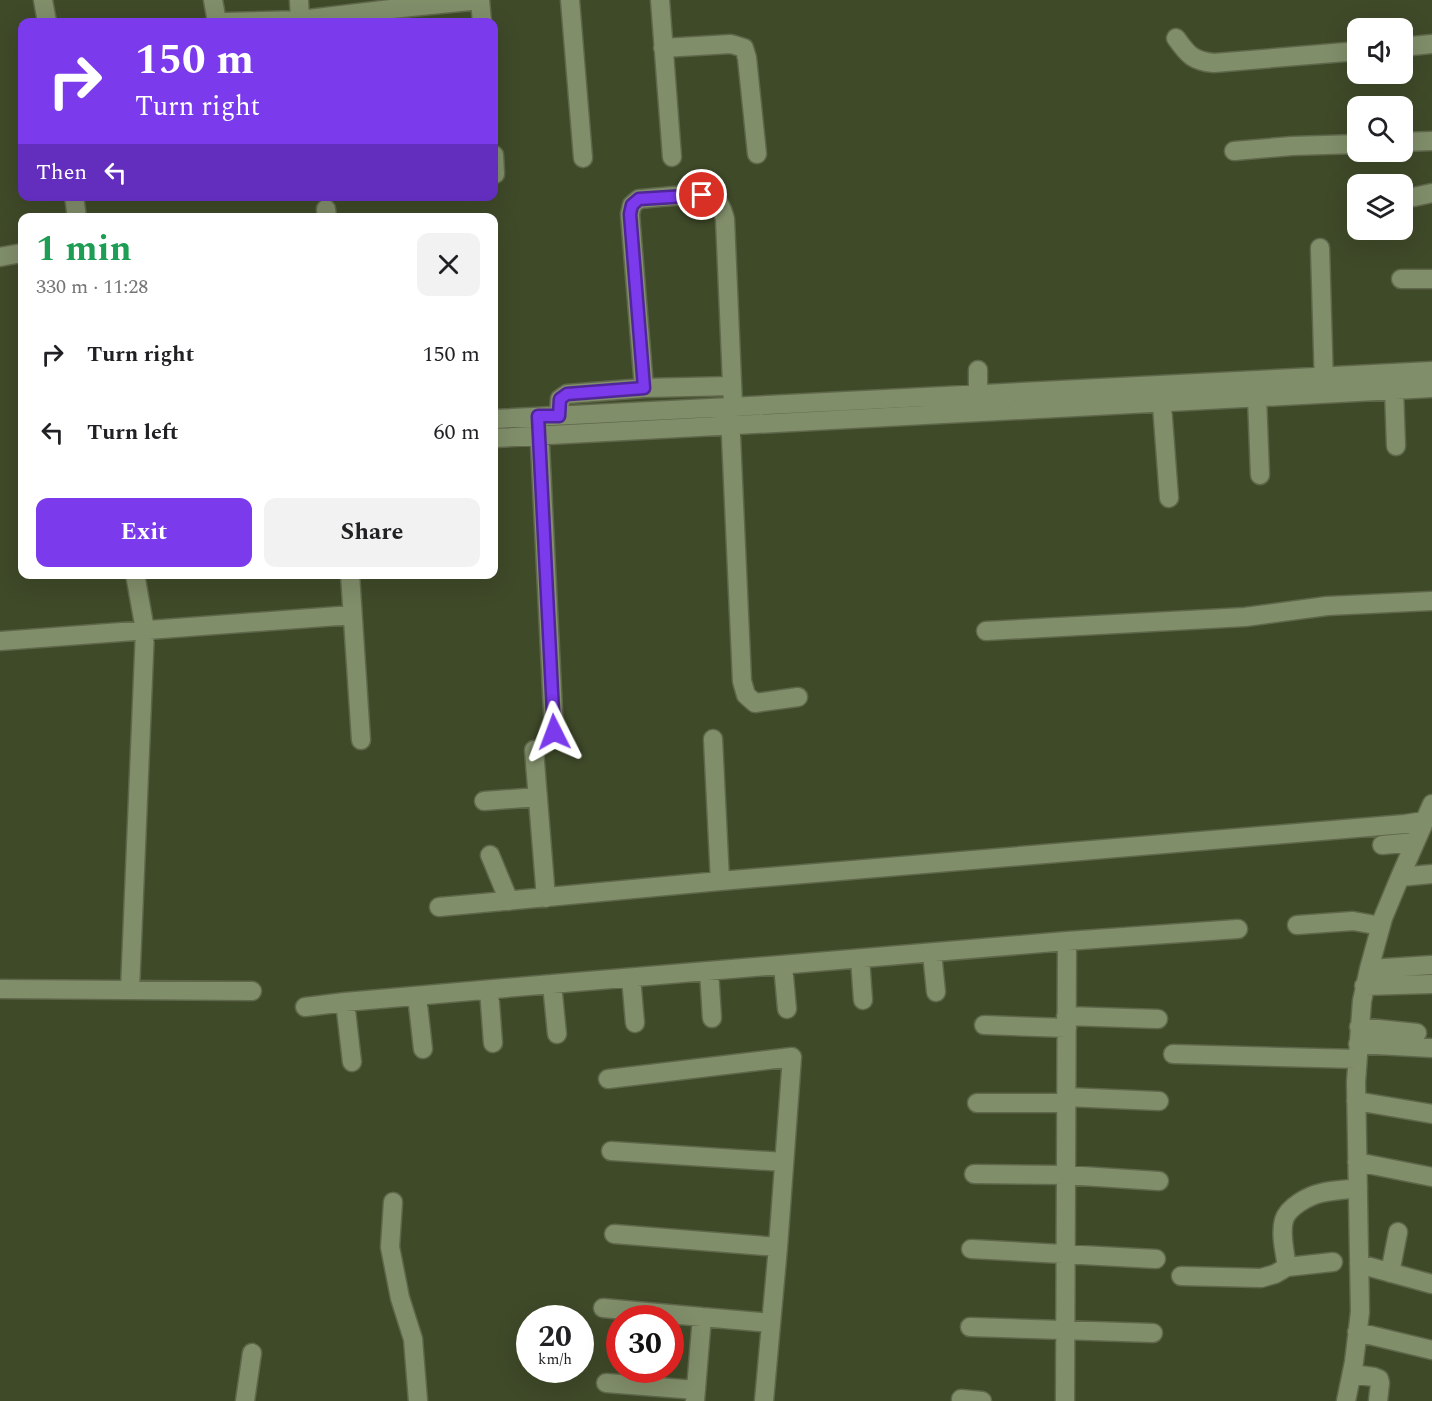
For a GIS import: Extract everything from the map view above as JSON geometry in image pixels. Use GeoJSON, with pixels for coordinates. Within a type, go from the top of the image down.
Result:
{"type":"FeatureCollection","features":[{"type":"Feature","properties":{"kind":"street"},"geometry":{"type":"LineString","coordinates":[[43,0],[46,18]]}},
{"type":"Feature","properties":{"kind":"street"},"geometry":{"type":"LineString","coordinates":[[213,0],[216,18]]}},
{"type":"Feature","properties":{"kind":"street"},"geometry":{"type":"LineString","coordinates":[[299,0],[302,18]]}},
{"type":"Feature","properties":{"kind":"street"},"geometry":{"type":"LineString","coordinates":[[327,18],[480,0],[482,18]]}},
{"type":"Feature","properties":{"kind":"street"},"geometry":{"type":"LineString","coordinates":[[570,0],[583,158]]}},
{"type":"Feature","properties":{"kind":"street"},"geometry":{"type":"LineString","coordinates":[[660,0],[672,157]]}},
{"type":"Feature","properties":{"kind":"street"},"geometry":{"type":"LineString","coordinates":[[1176,38],[1185,51],[1201,62],[1214,63],[1347,52]]}},
{"type":"Feature","properties":{"kind":"street"},"geometry":{"type":"LineString","coordinates":[[663,48],[731,44],[744,48],[757,154]]}},
{"type":"Feature","properties":{"kind":"street"},"geometry":{"type":"LineString","coordinates":[[1413,46],[1432,44]]}},
{"type":"Feature","properties":{"kind":"street"},"geometry":{"type":"LineString","coordinates":[[1413,142],[1432,141]]}},
{"type":"Feature","properties":{"kind":"street"},"geometry":{"type":"LineString","coordinates":[[1234,151],[1347,144]]}},
{"type":"Feature","properties":{"kind":"street"},"geometry":{"type":"LineString","coordinates":[[644,388],[630,214],[632,205],[639,199],[702,195],[714,199],[720,204],[725,219],[732,386],[730,426],[742,681],[746,695],[755,703],[798,697]]}},
{"type":"Feature","properties":{"kind":"street"},"geometry":{"type":"LineString","coordinates":[[1320,248],[1324,384]]}},
{"type":"Feature","properties":{"kind":"street"},"geometry":{"type":"LineString","coordinates":[[0,257],[18,255]]}},
{"type":"Feature","properties":{"kind":"street"},"geometry":{"type":"LineString","coordinates":[[1401,279],[1432,279]]}},
{"type":"Feature","properties":{"kind":"street"},"geometry":{"type":"LineString","coordinates":[[978,370],[978,413]]}},
{"type":"Feature","properties":{"kind":"street"},"geometry":{"type":"LineString","coordinates":[[498,438],[978,413],[1161,393],[1431,379]]}},
{"type":"Feature","properties":{"kind":"street"},"geometry":{"type":"LineString","coordinates":[[498,419],[1031,391],[1257,397],[1324,384],[1394,389],[1431,379]]}},
{"type":"Feature","properties":{"kind":"street"},"geometry":{"type":"LineString","coordinates":[[559,416],[560,399],[567,394],[644,388],[732,386]]}},
{"type":"Feature","properties":{"kind":"street"},"geometry":{"type":"LineString","coordinates":[[1394,389],[1396,446]]}},
{"type":"Feature","properties":{"kind":"street"},"geometry":{"type":"LineString","coordinates":[[1031,391],[1031,409]]}},
{"type":"Feature","properties":{"kind":"street"},"geometry":{"type":"LineString","coordinates":[[1161,393],[1169,498]]}},
{"type":"Feature","properties":{"kind":"street"},"geometry":{"type":"LineString","coordinates":[[1257,397],[1260,475]]}},
{"type":"Feature","properties":{"kind":"street"},"geometry":{"type":"LineString","coordinates":[[884,399],[886,417]]}},
{"type":"Feature","properties":{"kind":"street"},"geometry":{"type":"LineString","coordinates":[[538,416],[554,732]]}},
{"type":"Feature","properties":{"kind":"street"},"geometry":{"type":"LineString","coordinates":[[130,990],[145,630],[136,579]]}},
{"type":"Feature","properties":{"kind":"street"},"geometry":{"type":"LineString","coordinates":[[350,579],[361,740]]}},
{"type":"Feature","properties":{"kind":"street"},"geometry":{"type":"LineString","coordinates":[[986,631],[1245,617],[1327,606],[1432,601]]}},
{"type":"Feature","properties":{"kind":"street"},"geometry":{"type":"LineString","coordinates":[[0,641],[352,615]]}},
{"type":"Feature","properties":{"kind":"street"},"geometry":{"type":"LineString","coordinates":[[713,739],[720,881]]}},
{"type":"Feature","properties":{"kind":"street"},"geometry":{"type":"LineString","coordinates":[[534,750],[546,898]]}},
{"type":"Feature","properties":{"kind":"street"},"geometry":{"type":"LineString","coordinates":[[484,801],[538,797]]}},
{"type":"Feature","properties":{"kind":"street"},"geometry":{"type":"LineString","coordinates":[[1346,1401],[1360,1312],[1356,1101],[1358,1043],[1366,978],[1381,926],[1432,804]]}},
{"type":"Feature","properties":{"kind":"street"},"geometry":{"type":"LineString","coordinates":[[439,907],[1424,821]]}},
{"type":"Feature","properties":{"kind":"street"},"geometry":{"type":"LineString","coordinates":[[1382,845],[1415,842]]}},
{"type":"Feature","properties":{"kind":"street"},"geometry":{"type":"LineString","coordinates":[[490,855],[509,901]]}},
{"type":"Feature","properties":{"kind":"street"},"geometry":{"type":"LineString","coordinates":[[1400,877],[1432,874]]}},
{"type":"Feature","properties":{"kind":"street"},"geometry":{"type":"LineString","coordinates":[[1297,925],[1353,921],[1381,926]]}},
{"type":"Feature","properties":{"kind":"street"},"geometry":{"type":"LineString","coordinates":[[306,1007],[552,984],[1238,929]]}},
{"type":"Feature","properties":{"kind":"street"},"geometry":{"type":"LineString","coordinates":[[1065,1401],[1067,941]]}},
{"type":"Feature","properties":{"kind":"street"},"geometry":{"type":"LineString","coordinates":[[932,953],[936,992]]}},
{"type":"Feature","properties":{"kind":"street"},"geometry":{"type":"LineString","coordinates":[[860,959],[863,1000]]}},
{"type":"Feature","properties":{"kind":"street"},"geometry":{"type":"LineString","coordinates":[[783,965],[788,1009]]}},
{"type":"Feature","properties":{"kind":"street"},"geometry":{"type":"LineString","coordinates":[[1366,978],[1432,965]]}},
{"type":"Feature","properties":{"kind":"street"},"geometry":{"type":"LineString","coordinates":[[709,972],[712,1018]]}},
{"type":"Feature","properties":{"kind":"street"},"geometry":{"type":"LineString","coordinates":[[632,978],[635,1023]]}},
{"type":"Feature","properties":{"kind":"street"},"geometry":{"type":"LineString","coordinates":[[1366,978],[1432,984]]}},
{"type":"Feature","properties":{"kind":"street"},"geometry":{"type":"LineString","coordinates":[[552,984],[557,1034]]}},
{"type":"Feature","properties":{"kind":"street"},"geometry":{"type":"LineString","coordinates":[[0,989],[252,991]]}},
{"type":"Feature","properties":{"kind":"street"},"geometry":{"type":"LineString","coordinates":[[489,990],[493,1043]]}},
{"type":"Feature","properties":{"kind":"street"},"geometry":{"type":"LineString","coordinates":[[417,996],[423,1049]]}},
{"type":"Feature","properties":{"kind":"street"},"geometry":{"type":"LineString","coordinates":[[345,1002],[352,1062]]}},
{"type":"Feature","properties":{"kind":"street"},"geometry":{"type":"LineString","coordinates":[[984,1024],[1158,1019]]}},
{"type":"Feature","properties":{"kind":"street"},"geometry":{"type":"LineString","coordinates":[[1173,1054],[1358,1043],[1417,1033]]}},
{"type":"Feature","properties":{"kind":"street"},"geometry":{"type":"LineString","coordinates":[[1358,1043],[1432,1048]]}},
{"type":"Feature","properties":{"kind":"street"},"geometry":{"type":"LineString","coordinates":[[608,1079],[792,1057],[764,1401]]}},
{"type":"Feature","properties":{"kind":"street"},"geometry":{"type":"LineString","coordinates":[[977,1103],[1066,1100],[1159,1101]]}},
{"type":"Feature","properties":{"kind":"street"},"geometry":{"type":"LineString","coordinates":[[1356,1101],[1432,1114]]}},
{"type":"Feature","properties":{"kind":"street"},"geometry":{"type":"LineString","coordinates":[[610,1151],[784,1162]]}},
{"type":"Feature","properties":{"kind":"street"},"geometry":{"type":"LineString","coordinates":[[1357,1162],[1432,1177]]}},
{"type":"Feature","properties":{"kind":"street"},"geometry":{"type":"LineString","coordinates":[[975,1174],[1066,1175],[1159,1180]]}},
{"type":"Feature","properties":{"kind":"street"},"geometry":{"type":"LineString","coordinates":[[1287,1267],[1283,1230],[1288,1212],[1319,1194],[1358,1188]]}},
{"type":"Feature","properties":{"kind":"street"},"geometry":{"type":"LineString","coordinates":[[393,1202],[390,1247],[400,1298],[413,1339],[418,1401]]}},
{"type":"Feature","properties":{"kind":"street"},"geometry":{"type":"LineString","coordinates":[[1390,1273],[1398,1232]]}},
{"type":"Feature","properties":{"kind":"street"},"geometry":{"type":"LineString","coordinates":[[614,1234],[778,1247]]}},
{"type":"Feature","properties":{"kind":"street"},"geometry":{"type":"LineString","coordinates":[[971,1249],[1156,1258]]}},
{"type":"Feature","properties":{"kind":"street"},"geometry":{"type":"LineString","coordinates":[[1181,1276],[1261,1278],[1287,1267],[1333,1262]]}},
{"type":"Feature","properties":{"kind":"street"},"geometry":{"type":"LineString","coordinates":[[1359,1264],[1432,1284]]}},
{"type":"Feature","properties":{"kind":"street"},"geometry":{"type":"LineString","coordinates":[[603,1308],[771,1323]]}},
{"type":"Feature","properties":{"kind":"street"},"geometry":{"type":"LineString","coordinates":[[606,1383],[696,1396],[702,1317]]}},
{"type":"Feature","properties":{"kind":"street"},"geometry":{"type":"LineString","coordinates":[[970,1328],[1153,1333]]}},
{"type":"Feature","properties":{"kind":"street"},"geometry":{"type":"LineString","coordinates":[[1357,1332],[1432,1350]]}},
{"type":"Feature","properties":{"kind":"street"},"geometry":{"type":"LineString","coordinates":[[245,1401],[252,1353]]}},
{"type":"Feature","properties":{"kind":"street"},"geometry":{"type":"LineString","coordinates":[[1352,1374],[1379,1379],[1378,1401]]}},
{"type":"Feature","properties":{"kind":"street"},"geometry":{"type":"LineString","coordinates":[[961,1399],[982,1401]]}},
{"type":"Feature","properties":{"kind":"route"},"geometry":{"type":"LineString","coordinates":[[554,732],[538,416],[559,416],[560,399],[567,394],[644,388],[630,214],[632,205],[639,199],[702,195]]}}]}
